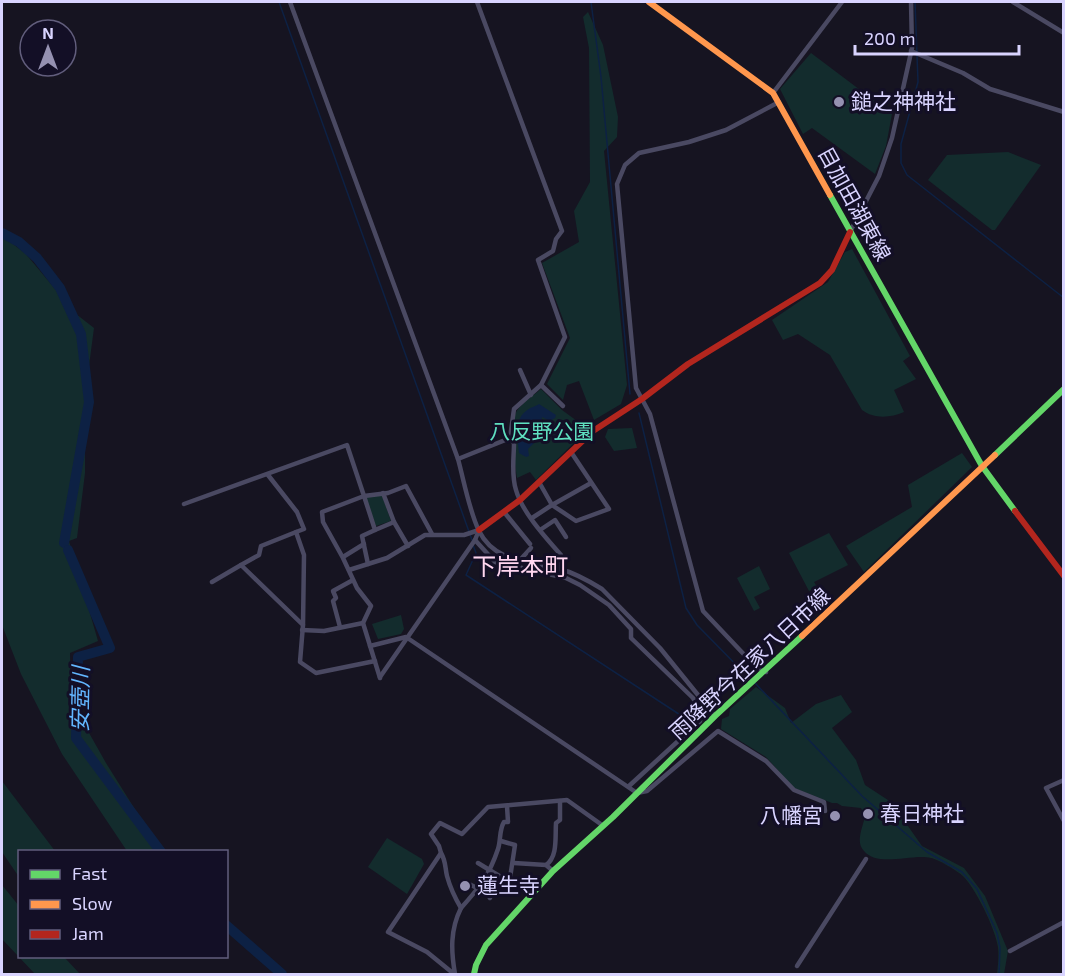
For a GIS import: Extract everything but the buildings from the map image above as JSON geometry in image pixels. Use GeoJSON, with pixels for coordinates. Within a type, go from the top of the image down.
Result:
{"type":"FeatureCollection","features":[{"type":"Feature","properties":{"kind":"main road","name":"目加田湖東線"},"geometry":{"type":"LineString","coordinates":[[649,2],[669,19],[758,79],[773,93],[982,466],[1064,576]]}},
{"type":"Feature","properties":{"kind":"main road"},"geometry":{"type":"LineString","coordinates":[[479,530],[520,500],[593,431],[642,399],[688,364],[820,283],[832,270],[850,232]]}},
{"type":"Feature","properties":{"kind":"main road","name":"雨降野今在家八日市線"},"geometry":{"type":"LineString","coordinates":[[474,975],[476,964],[486,945],[553,871],[1064,389]]}},
{"type":"Feature","properties":{"kind":"street"},"geometry":{"type":"LineString","coordinates":[[290,2],[458,459],[479,530],[497,553],[507,558],[559,569],[591,582],[609,595],[660,648],[715,716]]}},
{"type":"Feature","properties":{"kind":"street"},"geometry":{"type":"LineString","coordinates":[[477,2],[562,231],[556,238],[553,250],[538,260],[565,337],[541,385],[514,409],[510,438],[514,443],[515,489],[540,530],[561,555],[559,569]]}},
{"type":"Feature","properties":{"kind":"street"},"geometry":{"type":"LineString","coordinates":[[773,93],[842,2]]}},
{"type":"Feature","properties":{"kind":"street"},"geometry":{"type":"LineString","coordinates":[[850,232],[879,177],[888,153],[911,51],[911,2]]}},
{"type":"Feature","properties":{"kind":"street"},"geometry":{"type":"LineString","coordinates":[[1013,2],[1064,33]]}},
{"type":"Feature","properties":{"kind":"street"},"geometry":{"type":"LineString","coordinates":[[911,51],[963,73],[990,89],[1064,112]]}},
{"type":"Feature","properties":{"kind":"street"},"geometry":{"type":"LineString","coordinates":[[766,672],[754,665],[703,611],[650,414],[636,388],[617,184],[625,165],[639,153],[689,142],[726,130],[779,102]]}},
{"type":"Feature","properties":{"kind":"street"},"geometry":{"type":"LineString","coordinates":[[520,370],[531,395]]}},
{"type":"Feature","properties":{"kind":"street"},"geometry":{"type":"LineString","coordinates":[[541,385],[563,406]]}},
{"type":"Feature","properties":{"kind":"street"},"geometry":{"type":"LineString","coordinates":[[458,459],[510,438]]}},
{"type":"Feature","properties":{"kind":"street"},"geometry":{"type":"LineString","coordinates":[[184,504],[347,445],[375,530]]}},
{"type":"Feature","properties":{"kind":"street"},"geometry":{"type":"LineString","coordinates":[[539,482],[552,505],[576,521],[609,509],[571,452]]}},
{"type":"Feature","properties":{"kind":"street"},"geometry":{"type":"LineString","coordinates":[[212,582],[259,555],[261,546],[304,529],[297,512],[268,475]]}},
{"type":"Feature","properties":{"kind":"street"},"geometry":{"type":"LineString","coordinates":[[532,518],[591,483]]}},
{"type":"Feature","properties":{"kind":"street"},"geometry":{"type":"LineString","coordinates":[[432,534],[406,486],[388,493],[363,496],[322,513],[323,522],[357,588],[371,606],[363,623],[380,678],[406,637],[475,540],[479,530]]}},
{"type":"Feature","properties":{"kind":"street"},"geometry":{"type":"LineString","coordinates":[[383,493],[394,522],[408,546]]}},
{"type":"Feature","properties":{"kind":"street"},"geometry":{"type":"LineString","coordinates":[[504,512],[530,546],[520,560]]}},
{"type":"Feature","properties":{"kind":"street"},"geometry":{"type":"LineString","coordinates":[[540,530],[555,520],[566,537]]}},
{"type":"Feature","properties":{"kind":"street"},"geometry":{"type":"LineString","coordinates":[[368,564],[362,536],[394,522]]}},
{"type":"Feature","properties":{"kind":"street"},"geometry":{"type":"LineString","coordinates":[[349,570],[387,558],[425,535],[464,535],[479,530]]}},
{"type":"Feature","properties":{"kind":"street"},"geometry":{"type":"LineString","coordinates":[[296,532],[304,555],[300,662],[316,673],[375,661]]}},
{"type":"Feature","properties":{"kind":"street"},"geometry":{"type":"LineString","coordinates":[[475,540],[495,562],[566,578],[609,605],[630,629],[630,638],[693,698],[701,715],[699,721],[629,786]]}},
{"type":"Feature","properties":{"kind":"street"},"geometry":{"type":"LineString","coordinates":[[343,557],[364,544]]}},
{"type":"Feature","properties":{"kind":"street"},"geometry":{"type":"LineString","coordinates":[[241,565],[303,628],[324,631],[363,623]]}},
{"type":"Feature","properties":{"kind":"street"},"geometry":{"type":"LineString","coordinates":[[340,627],[333,601],[336,598],[333,591],[353,580]]}},
{"type":"Feature","properties":{"kind":"street"},"geometry":{"type":"LineString","coordinates":[[370,646],[406,637],[637,793],[647,791],[718,731],[766,761],[794,790],[824,802],[825,811]]}},
{"type":"Feature","properties":{"kind":"street"},"geometry":{"type":"LineString","coordinates":[[1064,780],[1046,788],[1064,821]]}},
{"type":"Feature","properties":{"kind":"street"},"geometry":{"type":"LineString","coordinates":[[460,908],[447,876],[445,859],[431,834],[440,823],[462,834],[488,807],[567,800],[602,825]]}},
{"type":"Feature","properties":{"kind":"street"},"geometry":{"type":"LineString","coordinates":[[514,863],[546,865],[551,862],[554,853],[556,823],[560,820],[560,801]]}},
{"type":"Feature","properties":{"kind":"street"},"geometry":{"type":"LineString","coordinates":[[454,975],[451,951],[453,923],[460,908],[479,889],[489,870],[501,842],[501,827],[504,822],[508,822],[507,806]]}},
{"type":"Feature","properties":{"kind":"street"},"geometry":{"type":"LineString","coordinates":[[478,863],[501,877],[510,878],[515,845],[501,842]]}},
{"type":"Feature","properties":{"kind":"street"},"geometry":{"type":"LineString","coordinates":[[441,853],[388,932],[427,952],[454,975]]}},
{"type":"Feature","properties":{"kind":"street"},"geometry":{"type":"LineString","coordinates":[[797,966],[866,859]]}},
{"type":"Feature","properties":{"kind":"street"},"geometry":{"type":"LineString","coordinates":[[546,865],[553,871]]}},
{"type":"Feature","properties":{"kind":"street"},"geometry":{"type":"LineString","coordinates":[[465,882],[490,898]]}},
{"type":"Feature","properties":{"kind":"street"},"geometry":{"type":"LineString","coordinates":[[1010,951],[1064,922]]}},
{"type":"Feature","properties":{"kind":"green space"},"geometry":{"type":"Polygon","coordinates":[[[588,12],[603,45],[618,117],[617,137],[604,151],[627,385],[621,404],[594,420],[579,381],[567,385],[563,400],[547,384],[570,338],[542,263],[579,242],[574,211],[590,182],[589,48],[583,17],[588,12]]]}},
{"type":"Feature","properties":{"kind":"green space"},"geometry":{"type":"Polygon","coordinates":[[[811,53],[892,114],[886,146],[875,174],[812,128],[803,134],[780,89],[811,53]]]}},
{"type":"Feature","properties":{"kind":"green space"},"geometry":{"type":"Polygon","coordinates":[[[1008,152],[1041,165],[995,230],[928,180],[947,155],[1008,152]]]}},
{"type":"Feature","properties":{"kind":"green space"},"geometry":{"type":"Polygon","coordinates":[[[2,236],[25,253],[76,314],[94,328],[85,396],[85,473],[77,538],[69,541],[98,641],[70,653],[71,701],[106,763],[160,850],[126,850],[62,754],[21,674],[2,625],[2,236]]]}},
{"type":"Feature","properties":{"kind":"green space"},"geometry":{"type":"Polygon","coordinates":[[[852,249],[910,356],[903,361],[916,379],[894,390],[904,412],[882,417],[862,410],[830,355],[798,334],[783,340],[772,320],[828,282],[845,252],[852,249]]]}},
{"type":"Feature","properties":{"kind":"green space","name":"八反野公園"},"geometry":{"type":"Polygon","coordinates":[[[541,389],[562,410],[588,429],[536,480],[530,472],[517,478],[512,442],[515,414],[521,405],[541,389]]]}},
{"type":"Feature","properties":{"kind":"green space"},"geometry":{"type":"Polygon","coordinates":[[[632,428],[637,448],[614,451],[605,437],[608,429],[632,428]]]}},
{"type":"Feature","properties":{"kind":"green space"},"geometry":{"type":"Polygon","coordinates":[[[962,453],[972,467],[864,572],[846,546],[912,507],[908,485],[962,453]]]}},
{"type":"Feature","properties":{"kind":"green space"},"geometry":{"type":"Polygon","coordinates":[[[382,495],[391,521],[376,526],[365,497],[382,495]]]}},
{"type":"Feature","properties":{"kind":"green space"},"geometry":{"type":"Polygon","coordinates":[[[829,533],[848,565],[814,582],[817,587],[809,591],[789,553],[829,533]]]}},
{"type":"Feature","properties":{"kind":"green space"},"geometry":{"type":"Polygon","coordinates":[[[759,566],[770,589],[754,597],[760,608],[754,611],[737,578],[759,566]]]}},
{"type":"Feature","properties":{"kind":"green space"},"geometry":{"type":"Polygon","coordinates":[[[401,615],[404,629],[401,634],[378,639],[372,624],[401,615]]]}},
{"type":"Feature","properties":{"kind":"green space"},"geometry":{"type":"Polygon","coordinates":[[[756,687],[785,708],[791,723],[816,704],[841,695],[852,712],[832,728],[856,760],[865,785],[891,802],[922,846],[964,868],[985,896],[1008,951],[1004,974],[997,974],[998,947],[989,920],[974,890],[963,876],[931,858],[878,859],[870,856],[860,843],[865,816],[861,808],[842,806],[794,788],[766,757],[721,729],[722,719],[729,716],[730,709],[756,687]]]}},
{"type":"Feature","properties":{"kind":"green space"},"geometry":{"type":"Polygon","coordinates":[[[2,781],[54,850],[18,850],[18,876],[2,852],[2,781]]]}},
{"type":"Feature","properties":{"kind":"green space"},"geometry":{"type":"Polygon","coordinates":[[[387,838],[422,859],[424,864],[407,894],[368,867],[387,838]]]}},
{"type":"Feature","properties":{"kind":"green space"},"geometry":{"type":"Polygon","coordinates":[[[2,885],[18,905],[18,956],[2,939],[2,885]]]}},
{"type":"Feature","properties":{"kind":"green space"},"geometry":{"type":"Polygon","coordinates":[[[20,958],[65,958],[80,974],[35,974],[20,958]]]}},
{"type":"Feature","properties":{"kind":"water"},"geometry":{"type":"Polygon","coordinates":[[[539,404],[556,415],[550,421],[542,417],[541,426],[543,428],[564,427],[558,433],[549,430],[545,432],[528,449],[529,456],[526,457],[519,453],[517,436],[519,420],[526,411],[539,404]]]}},
{"type":"Feature","properties":{"kind":"waterway"},"geometry":{"type":"LineString","coordinates":[[279,2],[472,540]]}},
{"type":"Feature","properties":{"kind":"waterway"},"geometry":{"type":"LineString","coordinates":[[591,2],[601,77],[630,394]]}},
{"type":"Feature","properties":{"kind":"waterway"},"geometry":{"type":"LineString","coordinates":[[915,2],[918,82],[901,144],[901,163],[907,175],[1064,298]]}},
{"type":"Feature","properties":{"kind":"waterway","name":"安壺川"},"geometry":{"type":"LineString","coordinates":[[2,233],[19,242],[37,258],[60,288],[81,334],[89,402],[64,543]]}},
{"type":"Feature","properties":{"kind":"waterway"},"geometry":{"type":"LineString","coordinates":[[639,413],[686,608],[697,625],[751,680]]}},
{"type":"Feature","properties":{"kind":"waterway"},"geometry":{"type":"LineString","coordinates":[[563,428],[587,427]]}},
{"type":"Feature","properties":{"kind":"waterway"},"geometry":{"type":"LineString","coordinates":[[473,545],[476,553],[466,575],[691,722]]}},
{"type":"Feature","properties":{"kind":"waterway","name":"安壺川"},"geometry":{"type":"LineString","coordinates":[[68,550],[110,648],[78,657],[76,738],[160,850]]}},
{"type":"Feature","properties":{"kind":"waterway"},"geometry":{"type":"LineString","coordinates":[[755,683],[862,796],[927,852],[962,872],[977,889],[997,933],[1000,948],[999,974]]}},
{"type":"Feature","properties":{"kind":"waterway","name":"安壺川"},"geometry":{"type":"LineString","coordinates":[[228,927],[282,974]]}},
{"type":"Feature","properties":{"kind":"traffic: fast"},"geometry":{"type":"LineString","coordinates":[[830,195],[982,466],[1015,511]]}},
{"type":"Feature","properties":{"kind":"traffic: fast"},"geometry":{"type":"LineString","coordinates":[[995,455],[1064,389]]}},
{"type":"Feature","properties":{"kind":"traffic: fast"},"geometry":{"type":"LineString","coordinates":[[474,974],[486,945],[553,871],[613,817],[715,716],[802,636]]}},
{"type":"Feature","properties":{"kind":"traffic: slow"},"geometry":{"type":"LineString","coordinates":[[649,2],[773,93],[830,195]]}},
{"type":"Feature","properties":{"kind":"traffic: slow"},"geometry":{"type":"LineString","coordinates":[[802,636],[995,455]]}},
{"type":"Feature","properties":{"kind":"traffic: jam"},"geometry":{"type":"LineString","coordinates":[[479,530],[520,500],[593,431],[642,399],[688,364],[820,283],[832,270],[850,232]]}},
{"type":"Feature","properties":{"kind":"traffic: jam"},"geometry":{"type":"LineString","coordinates":[[1015,511],[1064,576]]}},
{"type":"Feature","properties":{"kind":"place","name":"鎚之神神社"},"geometry":{"type":"Point","coordinates":[839,102]}},
{"type":"Feature","properties":{"kind":"place","name":"春日神社"},"geometry":{"type":"Point","coordinates":[868,814]}},
{"type":"Feature","properties":{"kind":"place","name":"八幡宮"},"geometry":{"type":"Point","coordinates":[835,816]}},
{"type":"Feature","properties":{"kind":"place","name":"蓮生寺"},"geometry":{"type":"Point","coordinates":[465,886]}},
{"type":"Feature","properties":{"kind":"district","name":"下岸本町"},"geometry":{"type":"Point","coordinates":[520,567]}}]}
